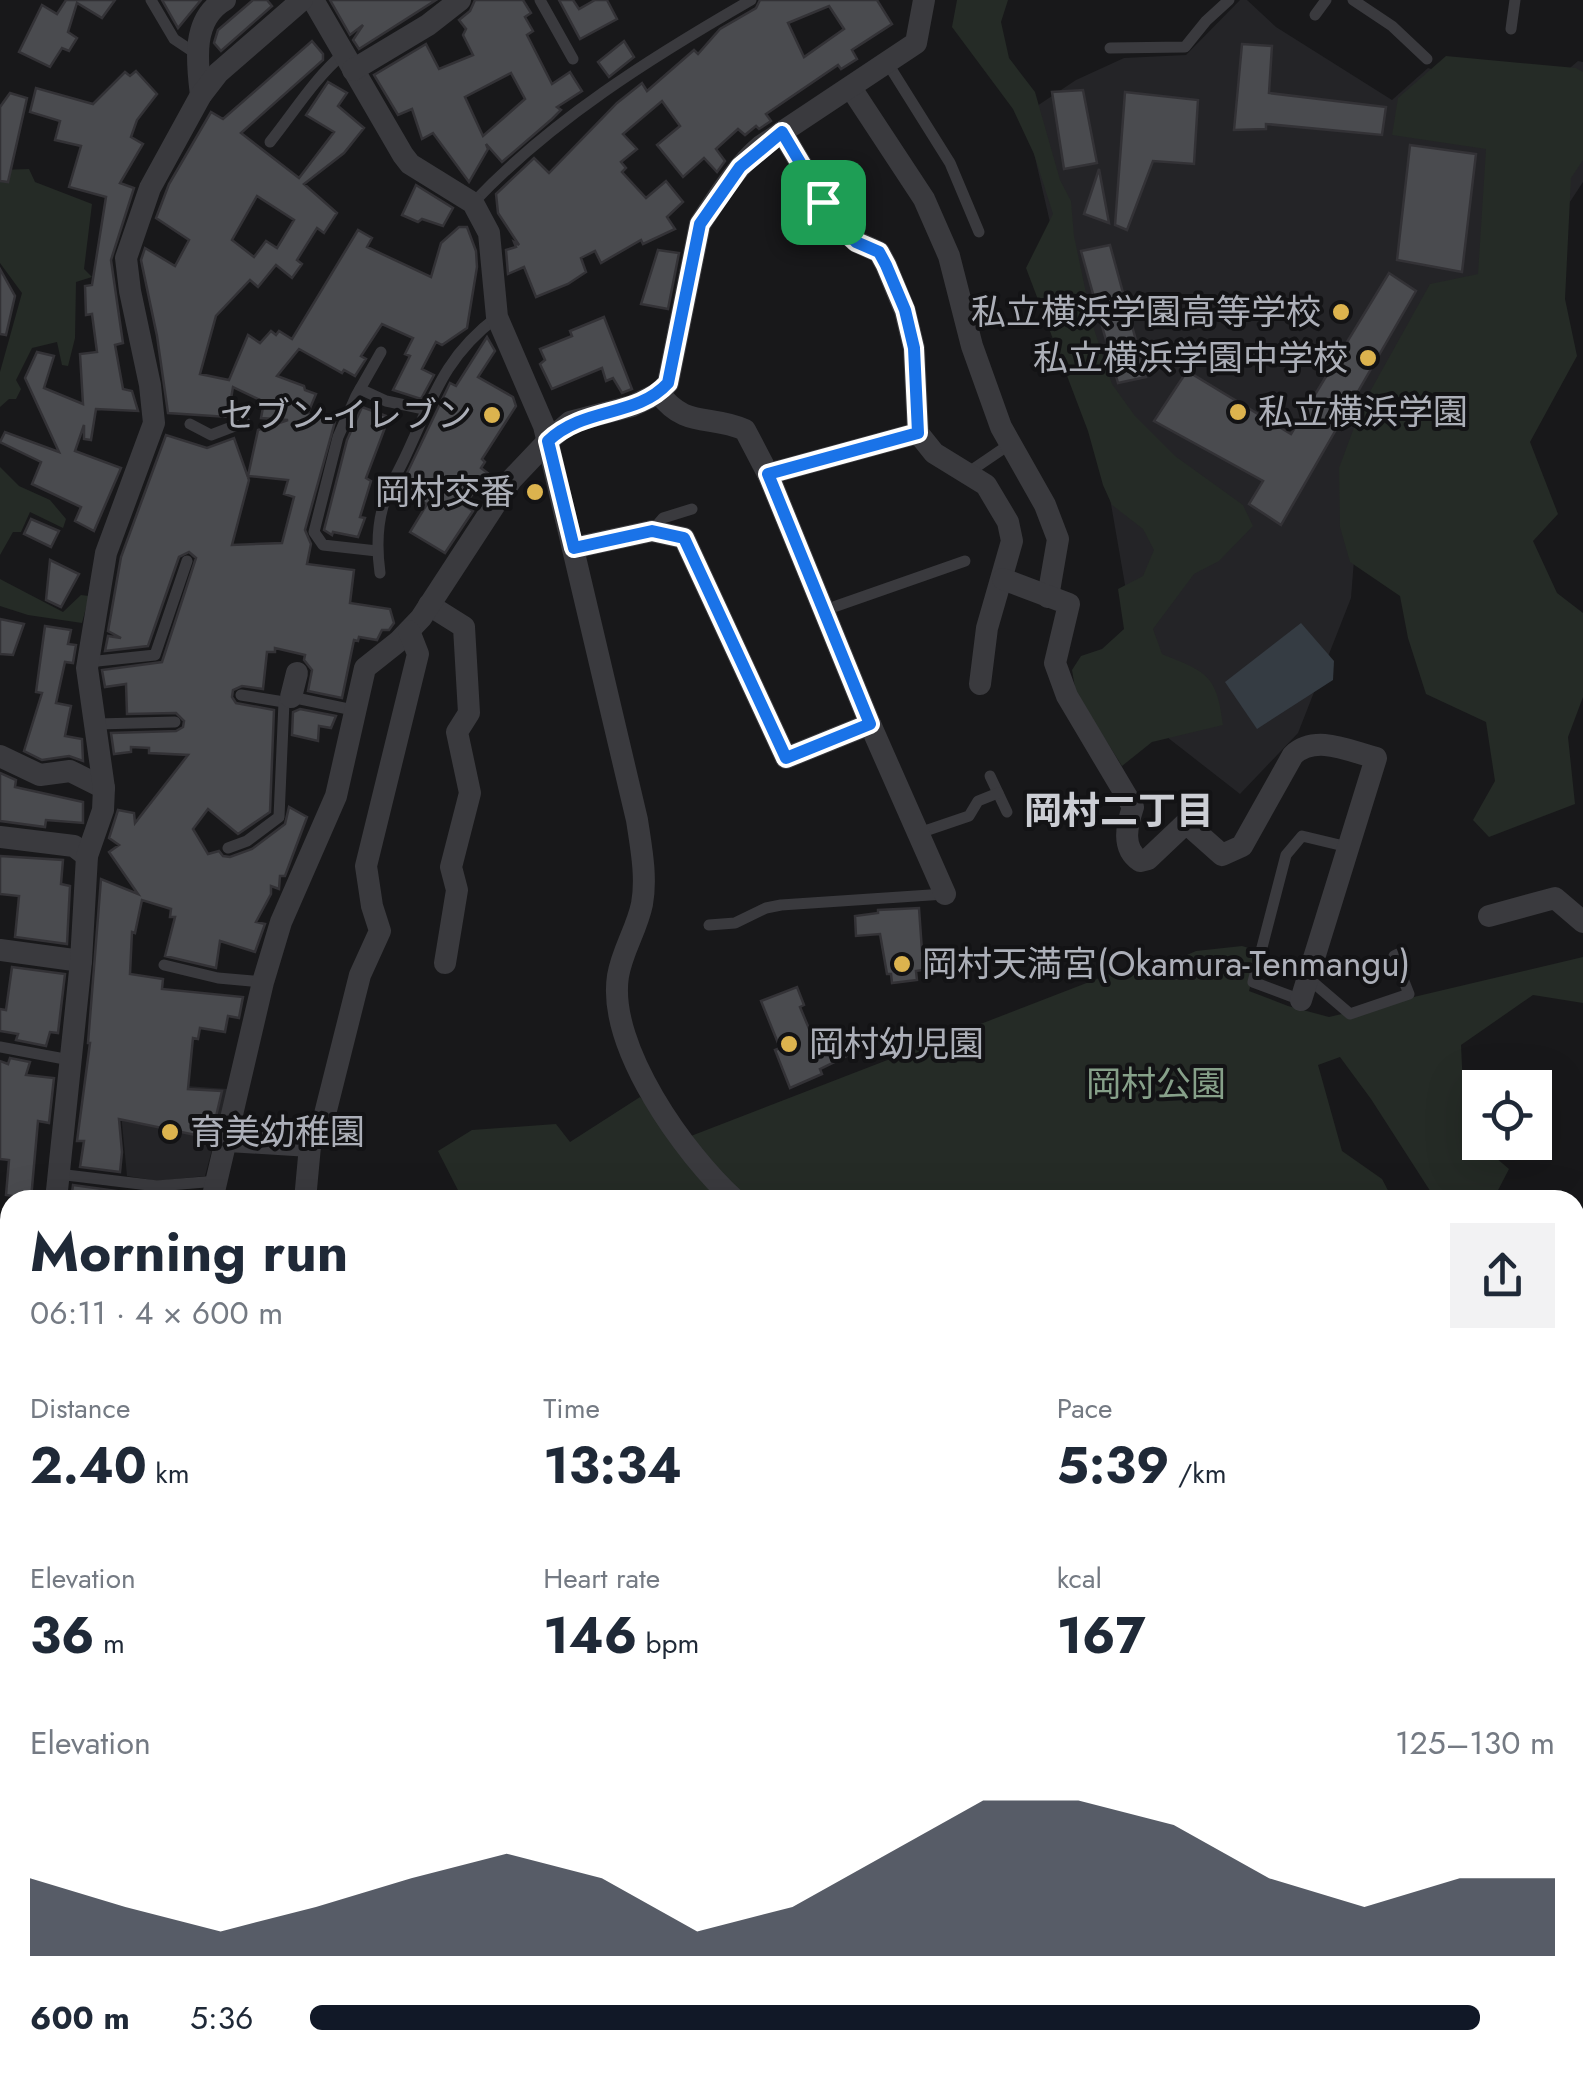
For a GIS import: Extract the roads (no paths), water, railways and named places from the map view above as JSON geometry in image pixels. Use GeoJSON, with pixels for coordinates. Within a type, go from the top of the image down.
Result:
{"type":"FeatureCollection","features":[{"type":"Feature","properties":{"kind":"street"},"geometry":{"type":"LineString","coordinates":[[201,96],[196,53],[204,23],[225,0]]}},
{"type":"Feature","properties":{"kind":"street"},"geometry":{"type":"LineString","coordinates":[[57,1190],[81,961],[87,856],[103,810],[104,788],[88,662],[106,553],[154,424],[126,258],[150,188],[201,96],[218,73],[302,0]]}},
{"type":"Feature","properties":{"kind":"street"},"geometry":{"type":"LineString","coordinates":[[314,0],[410,164],[473,203],[489,234],[498,318],[548,441],[637,820],[643,860],[642,902],[618,972],[616,996],[622,1023],[638,1066],[662,1109],[700,1163],[726,1190]]}},
{"type":"Feature","properties":{"kind":"street"},"geometry":{"type":"LineString","coordinates":[[348,62],[428,25],[460,0]]}},
{"type":"Feature","properties":{"kind":"street"},"geometry":{"type":"LineString","coordinates":[[214,1190],[281,922],[336,796],[364,668],[409,631],[511,480],[548,441],[570,422],[632,406],[658,393],[668,383],[700,224],[740,167],[782,132],[916,43],[924,0]]}},
{"type":"Feature","properties":{"kind":"street"},"geometry":{"type":"LineString","coordinates":[[852,88],[924,199],[943,242],[972,346],[1010,444],[1045,506],[1058,539],[1048,596]]}},
{"type":"Feature","properties":{"kind":"street"},"geometry":{"type":"LineString","coordinates":[[782,132],[836,223],[856,242],[879,252],[886,265],[905,310],[914,348],[918,433],[934,452],[986,485],[1008,522],[1012,541],[987,628],[980,684]]}},
{"type":"Feature","properties":{"kind":"street"},"geometry":{"type":"LineString","coordinates":[[658,393],[680,415],[745,430],[768,474],[870,724],[945,894]]}},
{"type":"Feature","properties":{"kind":"street"},"geometry":{"type":"LineString","coordinates":[[768,474],[918,433]]}},
{"type":"Feature","properties":{"kind":"street"},"geometry":{"type":"LineString","coordinates":[[574,548],[652,531],[684,538],[786,758],[870,724]]}},
{"type":"Feature","properties":{"kind":"street"},"geometry":{"type":"LineString","coordinates":[[1003,579],[1069,604],[1056,663],[1067,696],[1133,807],[1126,836],[1132,856],[1140,862],[1186,823],[1222,856],[1235,852],[1293,755],[1303,746],[1314,743],[1376,758],[1305,989]]}},
{"type":"Feature","properties":{"kind":"street"},"geometry":{"type":"LineString","coordinates":[[430,605],[464,627],[469,712],[457,732],[470,793],[451,867],[457,890],[445,963]]}},
{"type":"Feature","properties":{"kind":"street"},"geometry":{"type":"LineString","coordinates":[[306,1190],[310,1146],[323,1122],[360,975],[380,930],[366,866],[418,654],[409,631]]}},
{"type":"Feature","properties":{"kind":"street"},"geometry":{"type":"LineString","coordinates":[[287,700],[297,673]]}},
{"type":"Feature","properties":{"kind":"street"},"geometry":{"type":"LineString","coordinates":[[0,756],[40,776],[70,771],[104,788]]}},
{"type":"Feature","properties":{"kind":"street"},"geometry":{"type":"LineString","coordinates":[[0,837],[74,846],[87,856]]}},
{"type":"Feature","properties":{"kind":"street"},"geometry":{"type":"LineString","coordinates":[[1489,916],[1555,898],[1583,922]]}},
{"type":"Feature","properties":{"kind":"street"},"geometry":{"type":"LineString","coordinates":[[0,950],[81,961]]}},
{"type":"Feature","properties":{"kind":"street"},"geometry":{"type":"LineString","coordinates":[[228,1141],[310,1146]]}},
{"type":"Feature","properties":{"kind":"lane"},"geometry":{"type":"LineString","coordinates":[[151,0],[174,39],[196,53]]}},
{"type":"Feature","properties":{"kind":"lane"},"geometry":{"type":"LineString","coordinates":[[540,0],[574,60]]}},
{"type":"Feature","properties":{"kind":"lane"},"geometry":{"type":"LineString","coordinates":[[473,203],[536,142],[642,65],[751,0]]}},
{"type":"Feature","properties":{"kind":"lane"},"geometry":{"type":"LineString","coordinates":[[1110,48],[1185,47],[1229,0]]}},
{"type":"Feature","properties":{"kind":"lane"},"geometry":{"type":"LineString","coordinates":[[1315,15],[1326,0]]}},
{"type":"Feature","properties":{"kind":"lane"},"geometry":{"type":"LineString","coordinates":[[1353,0],[1392,26],[1427,59]]}},
{"type":"Feature","properties":{"kind":"lane"},"geometry":{"type":"LineString","coordinates":[[1511,29],[1515,0]]}},
{"type":"Feature","properties":{"kind":"lane"},"geometry":{"type":"LineString","coordinates":[[270,142],[319,76],[348,62]]}},
{"type":"Feature","properties":{"kind":"lane"},"geometry":{"type":"LineString","coordinates":[[888,64],[950,162],[978,232]]}},
{"type":"Feature","properties":{"kind":"lane"},"geometry":{"type":"LineString","coordinates":[[380,573],[377,550],[384,502],[424,409],[454,358],[476,333],[498,318]]}},
{"type":"Feature","properties":{"kind":"lane"},"geometry":{"type":"LineString","coordinates":[[377,550],[323,545],[314,532],[338,437],[380,352]]}},
{"type":"Feature","properties":{"kind":"lane"},"geometry":{"type":"LineString","coordinates":[[360,390],[386,401],[424,409]]}},
{"type":"Feature","properties":{"kind":"lane"},"geometry":{"type":"LineString","coordinates":[[190,424],[211,435],[245,422]]}},
{"type":"Feature","properties":{"kind":"lane"},"geometry":{"type":"LineString","coordinates":[[966,474],[1010,444]]}},
{"type":"Feature","properties":{"kind":"lane"},"geometry":{"type":"LineString","coordinates":[[652,531],[662,518],[692,509]]}},
{"type":"Feature","properties":{"kind":"lane"},"geometry":{"type":"LineString","coordinates":[[825,610],[964,560]]}},
{"type":"Feature","properties":{"kind":"lane"},"geometry":{"type":"LineString","coordinates":[[88,662],[155,655],[186,561]]}},
{"type":"Feature","properties":{"kind":"lane"},"geometry":{"type":"LineString","coordinates":[[241,695],[353,710]]}},
{"type":"Feature","properties":{"kind":"lane"},"geometry":{"type":"LineString","coordinates":[[228,848],[247,841],[280,817],[287,700]]}},
{"type":"Feature","properties":{"kind":"lane"},"geometry":{"type":"LineString","coordinates":[[97,724],[175,722]]}},
{"type":"Feature","properties":{"kind":"lane"},"geometry":{"type":"LineString","coordinates":[[990,776],[1007,812]]}},
{"type":"Feature","properties":{"kind":"lane"},"geometry":{"type":"LineString","coordinates":[[919,832],[969,816],[978,802],[998,793]]}},
{"type":"Feature","properties":{"kind":"lane"},"geometry":{"type":"LineString","coordinates":[[1348,848],[1302,836],[1286,855],[1253,982],[1305,989],[1350,1014],[1409,994],[1394,956],[1398,954]]}},
{"type":"Feature","properties":{"kind":"lane"},"geometry":{"type":"LineString","coordinates":[[708,925],[735,923],[781,905],[945,894]]}},
{"type":"Feature","properties":{"kind":"lane"},"geometry":{"type":"LineString","coordinates":[[164,965],[218,978],[264,982]]}},
{"type":"Feature","properties":{"kind":"lane"},"geometry":{"type":"LineString","coordinates":[[0,1047],[70,1060]]}},
{"type":"Feature","properties":{"kind":"lane"},"geometry":{"type":"LineString","coordinates":[[58,1174],[203,1190]]}},
{"type":"Feature","properties":{"kind":"place","name":"私立横浜学園高等学校"},"geometry":{"type":"Point","coordinates":[1341,312]}},
{"type":"Feature","properties":{"kind":"place","name":"私立横浜学園中学校"},"geometry":{"type":"Point","coordinates":[1368,358]}},
{"type":"Feature","properties":{"kind":"place","name":"私立横浜学園"},"geometry":{"type":"Point","coordinates":[1238,412]}},
{"type":"Feature","properties":{"kind":"place","name":"セブン-イレブン"},"geometry":{"type":"Point","coordinates":[492,415]}},
{"type":"Feature","properties":{"kind":"place","name":"岡村交番"},"geometry":{"type":"Point","coordinates":[535,492]}},
{"type":"Feature","properties":{"kind":"place","name":"岡村天満宮(Okamura-Tenmangu)"},"geometry":{"type":"Point","coordinates":[902,964]}},
{"type":"Feature","properties":{"kind":"place","name":"岡村幼児園"},"geometry":{"type":"Point","coordinates":[789,1044]}},
{"type":"Feature","properties":{"kind":"place","name":"育美幼稚園"},"geometry":{"type":"Point","coordinates":[170,1132]}},
{"type":"Feature","properties":{"kind":"district","name":"岡村二丁目"},"geometry":{"type":"Point","coordinates":[1119,811]}},
{"type":"Feature","properties":{"kind":"park label","name":"岡村公園"},"geometry":{"type":"Point","coordinates":[1156,1084]}}]}
